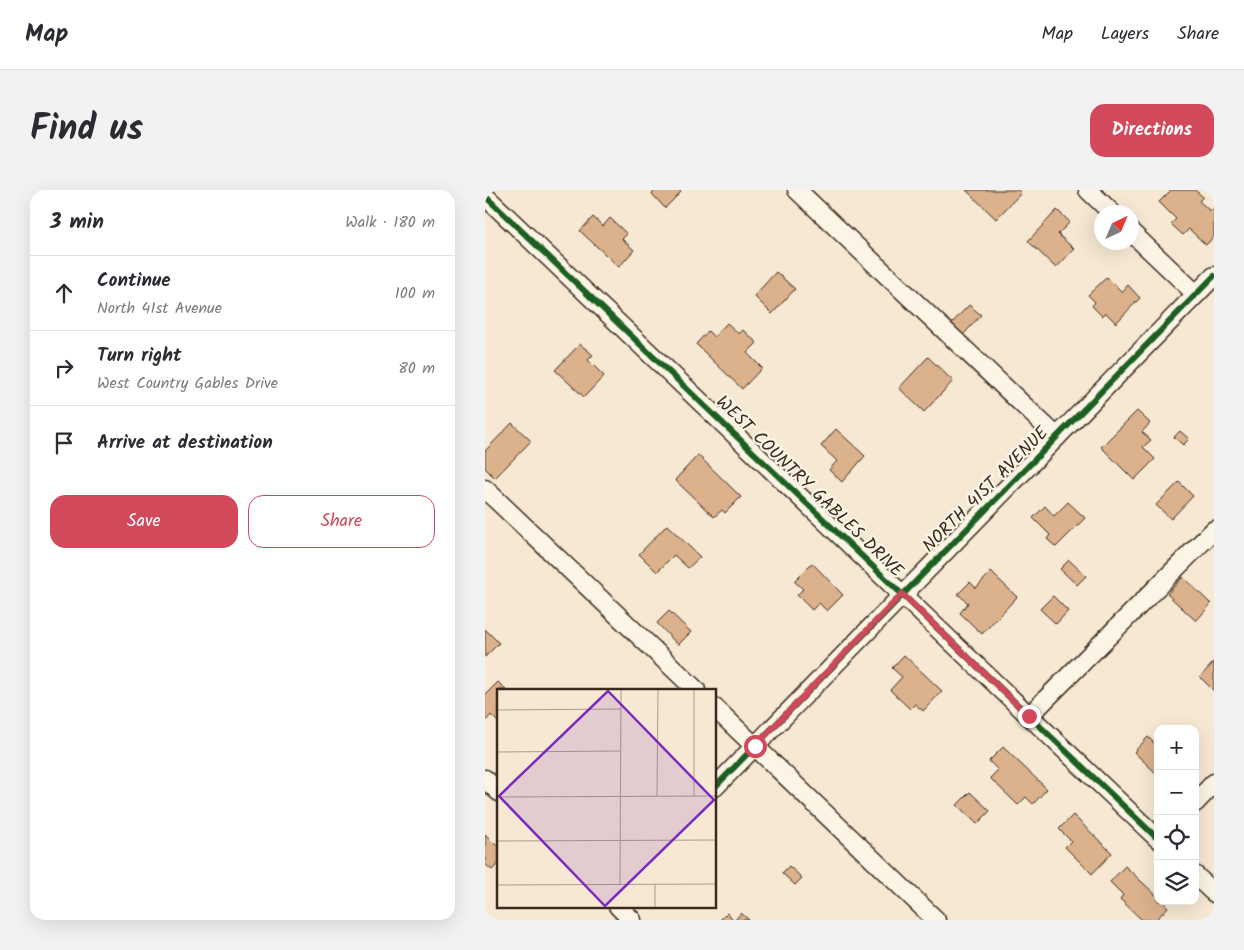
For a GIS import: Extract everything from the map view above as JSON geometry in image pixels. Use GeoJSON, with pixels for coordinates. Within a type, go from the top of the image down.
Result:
{"type":"FeatureCollection","features":[{"type":"Feature","properties":{"kind":"street"},"geometry":{"type":"LineString","coordinates":[[797,190],[1057,436]]}},
{"type":"Feature","properties":{"kind":"street"},"geometry":{"type":"LineString","coordinates":[[1088,190],[1104,205]]}},
{"type":"Feature","properties":{"kind":"street","name":"WEST COUNTRY GABLES DRIVE"},"geometry":{"type":"LineString","coordinates":[[485,196],[1154,835]]}},
{"type":"Feature","properties":{"kind":"street"},"geometry":{"type":"LineString","coordinates":[[1139,240],[1196,294]]}},
{"type":"Feature","properties":{"kind":"street","name":"NORTH 41ST AVENUE"},"geometry":{"type":"LineString","coordinates":[[716,786],[1214,276]]}},
{"type":"Feature","properties":{"kind":"street"},"geometry":{"type":"LineString","coordinates":[[485,489],[695,689]]}},
{"type":"Feature","properties":{"kind":"street"},"geometry":{"type":"LineString","coordinates":[[1029,716],[1214,530]]}},
{"type":"Feature","properties":{"kind":"street"},"geometry":{"type":"LineString","coordinates":[[716,709],[936,920]]}},
{"type":"Feature","properties":{"kind":"street"},"geometry":{"type":"LineString","coordinates":[[485,779],[497,790]]}},
{"type":"Feature","properties":{"kind":"street"},"geometry":{"type":"LineString","coordinates":[[1199,798],[1214,783]]}},
{"type":"Feature","properties":{"kind":"street"},"geometry":{"type":"LineString","coordinates":[[1199,879],[1214,893]]}},
{"type":"Feature","properties":{"kind":"street"},"geometry":{"type":"LineString","coordinates":[[620,908],[632,920]]}},
{"type":"Feature","properties":{"kind":"building"},"geometry":{"type":"Polygon","coordinates":[[[656,190],[679,190],[681,192],[665,208],[652,194],[656,190]]]}},
{"type":"Feature","properties":{"kind":"building"},"geometry":{"type":"Polygon","coordinates":[[[966,190],[1018,190],[1021,193],[996,219],[966,190]]]}},
{"type":"Feature","properties":{"kind":"building"},"geometry":{"type":"Polygon","coordinates":[[[1171,190],[1195,190],[1203,197],[1199,201],[1210,211],[1214,208],[1214,236],[1206,245],[1189,229],[1183,235],[1171,224],[1176,219],[1159,202],[1171,190]]]}},
{"type":"Feature","properties":{"kind":"building"},"geometry":{"type":"Polygon","coordinates":[[[1057,210],[1070,222],[1058,234],[1074,249],[1056,268],[1028,241],[1057,210]]]}},
{"type":"Feature","properties":{"kind":"building"},"geometry":{"type":"Polygon","coordinates":[[[593,217],[603,226],[610,218],[627,234],[622,239],[634,250],[619,267],[580,231],[593,217]]]}},
{"type":"Feature","properties":{"kind":"building"},"geometry":{"type":"Polygon","coordinates":[[[776,272],[795,289],[772,314],[754,296],[776,272]]]}},
{"type":"Feature","properties":{"kind":"building"},"geometry":{"type":"Polygon","coordinates":[[[1107,277],[1122,292],[1128,285],[1140,298],[1116,323],[1106,313],[1102,316],[1092,306],[1095,302],[1088,295],[1107,277]]]}},
{"type":"Feature","properties":{"kind":"building"},"geometry":{"type":"Polygon","coordinates":[[[969,305],[981,315],[963,335],[951,324],[969,305]]]}},
{"type":"Feature","properties":{"kind":"building"},"geometry":{"type":"Polygon","coordinates":[[[727,323],[739,334],[743,330],[757,343],[747,353],[762,368],[742,389],[696,344],[708,331],[714,337],[727,323]]]}},
{"type":"Feature","properties":{"kind":"building"},"geometry":{"type":"Polygon","coordinates":[[[580,344],[593,355],[588,360],[604,376],[584,397],[555,370],[580,344]]]}},
{"type":"Feature","properties":{"kind":"building"},"geometry":{"type":"Polygon","coordinates":[[[928,357],[953,381],[924,412],[899,388],[928,357]]]}},
{"type":"Feature","properties":{"kind":"building"},"geometry":{"type":"Polygon","coordinates":[[[1137,411],[1150,423],[1142,432],[1151,440],[1143,447],[1155,459],[1134,480],[1101,447],[1137,411]]]}},
{"type":"Feature","properties":{"kind":"building"},"geometry":{"type":"Polygon","coordinates":[[[512,423],[531,441],[495,478],[485,468],[485,451],[512,423]]]}},
{"type":"Feature","properties":{"kind":"building"},"geometry":{"type":"Polygon","coordinates":[[[836,429],[865,456],[842,482],[829,470],[837,461],[821,446],[836,429]]]}},
{"type":"Feature","properties":{"kind":"building"},"geometry":{"type":"Polygon","coordinates":[[[1180,431],[1189,439],[1183,445],[1174,437],[1180,431]]]}},
{"type":"Feature","properties":{"kind":"building"},"geometry":{"type":"Polygon","coordinates":[[[698,455],[741,497],[725,513],[722,510],[714,517],[675,480],[698,455]]]}},
{"type":"Feature","properties":{"kind":"building"},"geometry":{"type":"Polygon","coordinates":[[[1179,482],[1193,496],[1171,519],[1156,505],[1179,482]]]}},
{"type":"Feature","properties":{"kind":"building"},"geometry":{"type":"Polygon","coordinates":[[[1068,502],[1085,518],[1056,547],[1047,539],[1050,535],[1033,518],[1045,506],[1054,516],[1068,502]]]}},
{"type":"Feature","properties":{"kind":"building"},"geometry":{"type":"Polygon","coordinates":[[[667,525],[700,557],[688,568],[674,555],[657,572],[639,554],[667,525]]]}},
{"type":"Feature","properties":{"kind":"building"},"geometry":{"type":"Polygon","coordinates":[[[1069,560],[1086,576],[1077,585],[1060,569],[1069,560]]]}},
{"type":"Feature","properties":{"kind":"building"},"geometry":{"type":"Polygon","coordinates":[[[812,563],[843,595],[827,611],[819,603],[812,610],[797,595],[803,589],[794,581],[812,563]]]}},
{"type":"Feature","properties":{"kind":"building"},"geometry":{"type":"Polygon","coordinates":[[[991,572],[1017,597],[982,634],[960,613],[968,603],[958,594],[970,582],[976,588],[991,572]]]}},
{"type":"Feature","properties":{"kind":"building"},"geometry":{"type":"Polygon","coordinates":[[[1183,577],[1211,604],[1196,621],[1167,594],[1183,577]]]}},
{"type":"Feature","properties":{"kind":"building"},"geometry":{"type":"Polygon","coordinates":[[[1053,596],[1068,611],[1056,624],[1040,609],[1053,596]]]}},
{"type":"Feature","properties":{"kind":"building"},"geometry":{"type":"Polygon","coordinates":[[[669,611],[691,632],[678,645],[657,623],[669,611]]]}},
{"type":"Feature","properties":{"kind":"building"},"geometry":{"type":"Polygon","coordinates":[[[485,629],[499,643],[485,657],[485,629]]]}},
{"type":"Feature","properties":{"kind":"building"},"geometry":{"type":"Polygon","coordinates":[[[904,655],[942,691],[923,711],[915,704],[910,709],[890,690],[902,677],[892,668],[904,655]]]}},
{"type":"Feature","properties":{"kind":"building"},"geometry":{"type":"Polygon","coordinates":[[[1214,662],[1214,691],[1200,677],[1214,662]]]}},
{"type":"Feature","properties":{"kind":"building"},"geometry":{"type":"Polygon","coordinates":[[[498,682],[505,689],[497,689],[497,721],[491,715],[485,722],[485,695],[498,682]]]}},
{"type":"Feature","properties":{"kind":"building"},"geometry":{"type":"Polygon","coordinates":[[[1148,737],[1154,743],[1154,771],[1134,752],[1148,737]]]}},
{"type":"Feature","properties":{"kind":"building"},"geometry":{"type":"Polygon","coordinates":[[[1003,747],[1047,789],[1033,804],[1026,797],[1018,805],[990,778],[998,770],[989,761],[1003,747]]]}},
{"type":"Feature","properties":{"kind":"building"},"geometry":{"type":"Polygon","coordinates":[[[970,792],[990,811],[977,824],[957,805],[970,792]]]}},
{"type":"Feature","properties":{"kind":"building"},"geometry":{"type":"Polygon","coordinates":[[[1073,815],[1112,853],[1092,874],[1065,847],[1071,841],[1059,829],[1073,815]]]}},
{"type":"Feature","properties":{"kind":"building"},"geometry":{"type":"Polygon","coordinates":[[[485,834],[497,846],[497,865],[492,870],[485,864],[485,834]]]}},
{"type":"Feature","properties":{"kind":"building"},"geometry":{"type":"Polygon","coordinates":[[[789,866],[802,878],[795,885],[782,873],[789,866]]]}},
{"type":"Feature","properties":{"kind":"building"},"geometry":{"type":"Polygon","coordinates":[[[1125,866],[1154,893],[1154,905],[1166,905],[1168,907],[1156,920],[1142,920],[1120,899],[1123,895],[1110,882],[1125,866]]]}},
{"type":"Feature","properties":{"kind":"building"},"geometry":{"type":"Polygon","coordinates":[[[727,913],[734,920],[720,920],[727,913]]]}},
{"type":"Feature","properties":{"kind":"building"},"geometry":{"type":"Polygon","coordinates":[[[741,913],[749,920],[735,920],[741,913]]]}},
{"type":"Feature","properties":{"kind":"cycle path"},"geometry":{"type":"LineString","coordinates":[[485,196],[1154,835]]}},
{"type":"Feature","properties":{"kind":"cycle path"},"geometry":{"type":"LineString","coordinates":[[716,786],[1214,276]]}},
{"type":"Feature","properties":{"kind":"route"},"geometry":{"type":"LineString","coordinates":[[755,746],[902,594],[1029,716]]}}]}
